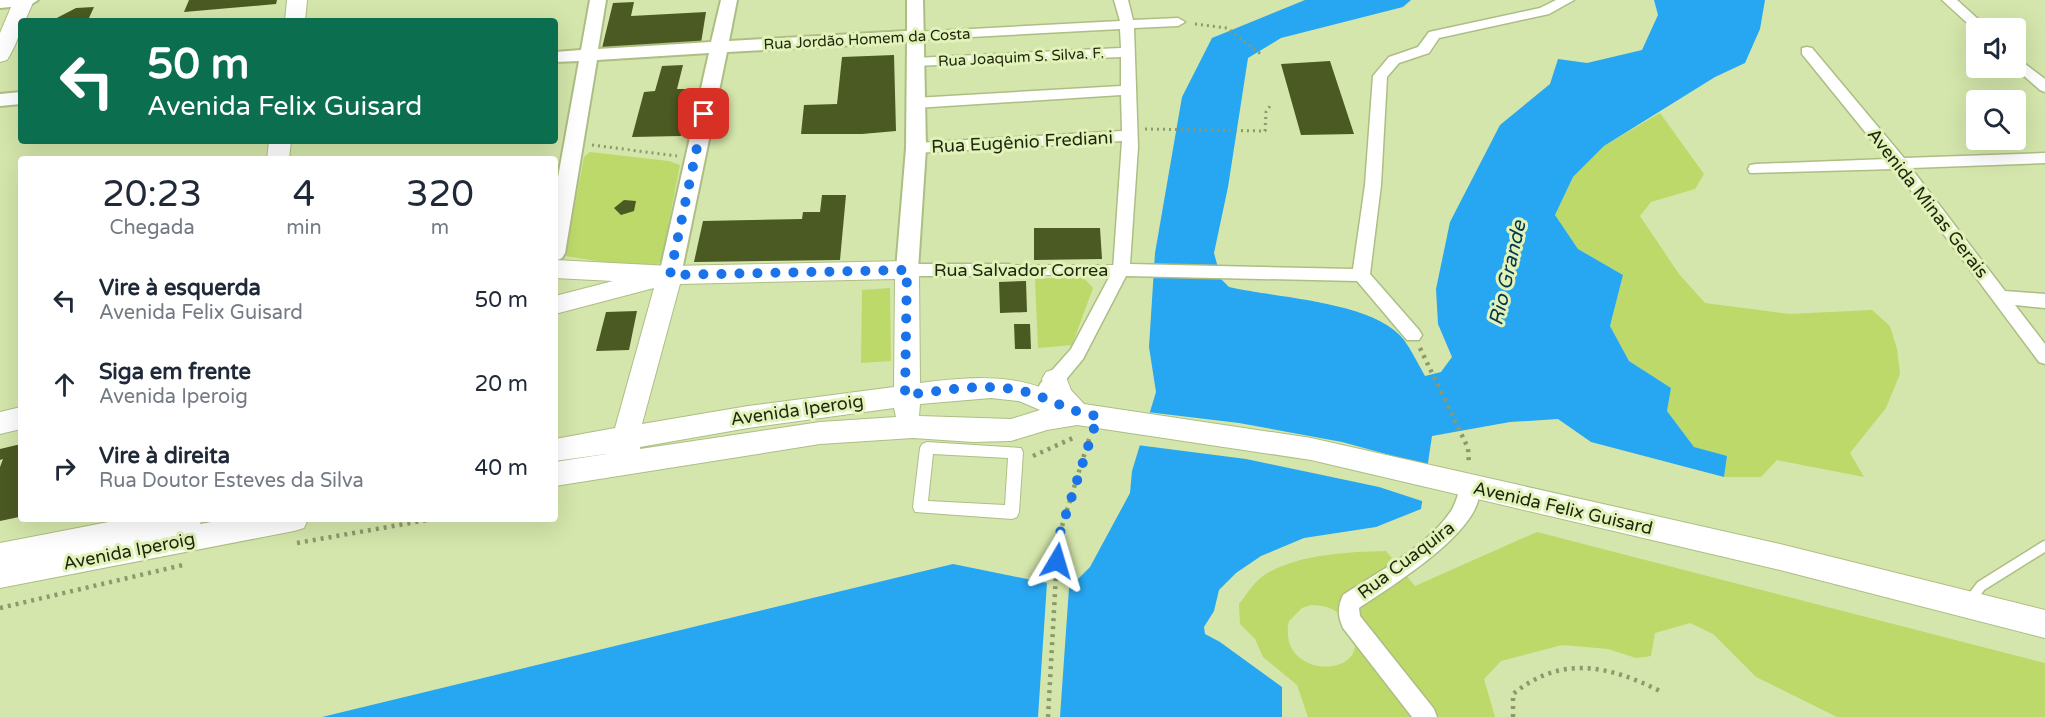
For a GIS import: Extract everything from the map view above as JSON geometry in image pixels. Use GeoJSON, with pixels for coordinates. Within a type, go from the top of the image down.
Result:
{"type":"FeatureCollection","features":[{"type":"Feature","properties":{"kind":"main road"},"geometry":{"type":"LineString","coordinates":[[0,56],[24,0]]}},
{"type":"Feature","properties":{"kind":"main road"},"geometry":{"type":"LineString","coordinates":[[295,18],[297,0]]}},
{"type":"Feature","properties":{"kind":"main road","name":"Rua Salvador Correa"},"geometry":{"type":"LineString","coordinates":[[558,269],[670,275],[907,270]]}},
{"type":"Feature","properties":{"kind":"main road"},"geometry":{"type":"LineString","coordinates":[[907,270],[905,395],[908,417],[913,427]]}},
{"type":"Feature","properties":{"kind":"main road"},"geometry":{"type":"LineString","coordinates":[[625,463],[627,436],[670,275]]}},
{"type":"Feature","properties":{"kind":"main road","name":"Rua Salvador Correa"},"geometry":{"type":"LineString","coordinates":[[558,304],[670,275]]}},
{"type":"Feature","properties":{"kind":"main road"},"geometry":{"type":"LineString","coordinates":[[973,431],[997,417],[1000,411],[999,396],[991,388]]}},
{"type":"Feature","properties":{"kind":"main road","name":"Avenida Iperoig"},"geometry":{"type":"LineString","coordinates":[[558,449],[627,436],[905,395],[991,388],[1022,391],[1048,388]]}},
{"type":"Feature","properties":{"kind":"main road"},"geometry":{"type":"LineString","coordinates":[[1011,430],[1048,388]]}},
{"type":"Feature","properties":{"kind":"main road","name":"Avenida Felix Guisard"},"geometry":{"type":"LineString","coordinates":[[1048,388],[1091,420]]}},
{"type":"Feature","properties":{"kind":"main road"},"geometry":{"type":"LineString","coordinates":[[0,423],[18,419]]}},
{"type":"Feature","properties":{"kind":"main road","name":"Avenida Felix Guisard"},"geometry":{"type":"LineString","coordinates":[[1011,430],[1047,419],[1091,420],[1311,448],[1780,557],[2045,624]]}},
{"type":"Feature","properties":{"kind":"main road","name":"Avenida Iperoig"},"geometry":{"type":"LineString","coordinates":[[558,474],[820,433],[913,427],[973,431],[1011,430]]}},
{"type":"Feature","properties":{"kind":"main road","name":"Avenida Iperoig"},"geometry":{"type":"LineString","coordinates":[[0,556],[173,522]]}},
{"type":"Feature","properties":{"kind":"main road","name":"Avenida Iperoig"},"geometry":{"type":"LineString","coordinates":[[0,575],[228,525],[293,531]]}},
{"type":"Feature","properties":{"kind":"street"},"geometry":{"type":"LineString","coordinates":[[0,3],[30,0]]}},
{"type":"Feature","properties":{"kind":"street"},"geometry":{"type":"LineString","coordinates":[[558,235],[598,0]]}},
{"type":"Feature","properties":{"kind":"street"},"geometry":{"type":"LineString","coordinates":[[670,275],[729,0]]}},
{"type":"Feature","properties":{"kind":"street"},"geometry":{"type":"LineString","coordinates":[[907,270],[916,148],[915,0]]}},
{"type":"Feature","properties":{"kind":"street"},"geometry":{"type":"LineString","coordinates":[[1048,388],[1077,354],[1127,270],[1131,147],[1127,23],[1121,0]]}},
{"type":"Feature","properties":{"kind":"street"},"geometry":{"type":"LineString","coordinates":[[1361,275],[1373,184],[1380,76],[1388,64],[1424,50],[1429,39],[1434,35],[1544,11],[1567,0]]}},
{"type":"Feature","properties":{"kind":"street"},"geometry":{"type":"LineString","coordinates":[[1949,0],[1970,18]]}},
{"type":"Feature","properties":{"kind":"street","name":"Rua Jordão Homem da Costa"},"geometry":{"type":"LineString","coordinates":[[558,57],[1127,23],[1178,22]]}},
{"type":"Feature","properties":{"kind":"street","name":"Avenida Minas Gerais"},"geometry":{"type":"LineString","coordinates":[[1807,51],[1899,163],[2001,297],[2038,338],[2045,357]]}},
{"type":"Feature","properties":{"kind":"street","name":"Rua Joaquim S. Silva. F."},"geometry":{"type":"LineString","coordinates":[[915,62],[1128,52]]}},
{"type":"Feature","properties":{"kind":"street"},"geometry":{"type":"LineString","coordinates":[[2026,70],[2045,87]]}},
{"type":"Feature","properties":{"kind":"street"},"geometry":{"type":"LineString","coordinates":[[915,103],[1128,90]]}},
{"type":"Feature","properties":{"kind":"street"},"geometry":{"type":"LineString","coordinates":[[0,100],[18,98]]}},
{"type":"Feature","properties":{"kind":"street","name":"Rua Eugênio Frediani"},"geometry":{"type":"LineString","coordinates":[[916,148],[1129,136]]}},
{"type":"Feature","properties":{"kind":"street"},"geometry":{"type":"LineString","coordinates":[[1756,169],[2045,158]]}},
{"type":"Feature","properties":{"kind":"street","name":"Rua Salvador Correa"},"geometry":{"type":"LineString","coordinates":[[907,270],[1127,270]]}},
{"type":"Feature","properties":{"kind":"street"},"geometry":{"type":"LineString","coordinates":[[1127,270],[1361,275],[1413,335]]}},
{"type":"Feature","properties":{"kind":"street"},"geometry":{"type":"LineString","coordinates":[[2001,297],[2045,300]]}},
{"type":"Feature","properties":{"kind":"street"},"geometry":{"type":"LineString","coordinates":[[927,448],[1016,452],[1015,464],[1012,512],[920,507],[927,448]]}},
{"type":"Feature","properties":{"kind":"street","name":"Rua Cuaquira"},"geometry":{"type":"LineString","coordinates":[[1426,717],[1351,621],[1348,611],[1350,602],[1442,537],[1460,519],[1470,500],[1457,483]]}},
{"type":"Feature","properties":{"kind":"lane"},"geometry":{"type":"LineString","coordinates":[[1967,604],[1981,586],[2045,546]]}},
{"type":"Feature","properties":{"kind":"path"},"geometry":{"type":"LineString","coordinates":[[1178,22],[1227,28],[1262,55]]}},
{"type":"Feature","properties":{"kind":"path"},"geometry":{"type":"LineString","coordinates":[[1168,129],[1265,131],[1266,112],[1272,103]]}},
{"type":"Feature","properties":{"kind":"path"},"geometry":{"type":"LineString","coordinates":[[574,142],[694,159]]}},
{"type":"Feature","properties":{"kind":"path"},"geometry":{"type":"LineString","coordinates":[[1413,335],[1468,448]]}},
{"type":"Feature","properties":{"kind":"path"},"geometry":{"type":"LineString","coordinates":[[1015,464],[1091,420]]}},
{"type":"Feature","properties":{"kind":"path"},"geometry":{"type":"LineString","coordinates":[[1048,717],[1058,539],[1091,420]]}},
{"type":"Feature","properties":{"kind":"path"},"geometry":{"type":"LineString","coordinates":[[293,531],[398,522]]}},
{"type":"Feature","properties":{"kind":"path"},"geometry":{"type":"LineString","coordinates":[[0,608],[189,564]]}},
{"type":"Feature","properties":{"kind":"path"},"geometry":{"type":"LineString","coordinates":[[1513,717],[1513,694],[1537,676],[1563,670],[1593,668],[1632,676],[1662,692]]}},
{"type":"Feature","properties":{"kind":"green space"},"geometry":{"type":"Polygon","coordinates":[[[1660,113],[1704,174],[1695,189],[1651,202],[1640,216],[1679,274],[1705,303],[1789,314],[1872,310],[1890,326],[1897,349],[1900,374],[1886,408],[1850,453],[1864,477],[1777,460],[1761,477],[1724,477],[1727,457],[1694,447],[1667,411],[1671,388],[1629,361],[1610,326],[1623,275],[1578,249],[1555,215],[1573,177],[1604,146],[1660,113]]]}},
{"type":"Feature","properties":{"kind":"green space"},"geometry":{"type":"Polygon","coordinates":[[[590,152],[669,161],[680,165],[661,262],[648,269],[565,256],[584,157],[590,152]]]}},
{"type":"Feature","properties":{"kind":"green space"},"geometry":{"type":"Polygon","coordinates":[[[1083,277],[1093,288],[1072,345],[1038,348],[1035,279],[1083,277]]]}},
{"type":"Feature","properties":{"kind":"green space"},"geometry":{"type":"Polygon","coordinates":[[[890,288],[891,361],[861,363],[862,290],[890,288]]]}},
{"type":"Feature","properties":{"kind":"green space"},"geometry":{"type":"Polygon","coordinates":[[[1537,532],[2045,663],[2045,717],[1837,717],[1756,677],[1713,634],[1690,623],[1655,633],[1651,656],[1636,658],[1608,649],[1562,645],[1501,661],[1484,679],[1495,717],[1308,717],[1297,685],[1263,657],[1255,639],[1240,624],[1239,604],[1256,582],[1276,569],[1306,559],[1386,551],[1415,586],[1537,532]],[[1316,605],[1302,608],[1289,621],[1289,641],[1298,656],[1311,664],[1327,666],[1342,663],[1352,655],[1355,641],[1347,622],[1336,611],[1316,605]]]}},
{"type":"Feature","properties":{"kind":"water","name":"Rio Grande"},"geometry":{"type":"Polygon","coordinates":[[[1305,0],[1411,0],[1403,7],[1281,38],[1248,58],[1228,187],[1214,253],[1221,279],[1229,287],[1323,303],[1371,317],[1390,327],[1404,340],[1425,376],[1441,372],[1452,357],[1438,324],[1436,289],[1450,222],[1500,125],[1550,84],[1558,59],[1587,63],[1642,50],[1658,15],[1654,0],[1765,0],[1760,29],[1745,63],[1715,77],[1604,146],[1573,177],[1555,215],[1578,249],[1623,275],[1610,326],[1629,361],[1671,388],[1667,411],[1694,447],[1727,456],[1724,477],[1591,442],[1558,419],[1510,422],[1432,436],[1421,509],[1376,527],[1304,538],[1261,556],[1236,573],[1219,590],[1214,611],[1204,627],[1205,634],[1220,642],[1282,687],[1282,717],[1060,717],[1069,588],[1090,567],[1130,493],[1132,471],[1156,392],[1149,347],[1155,253],[1182,97],[1212,38],[1305,0]]]}},
{"type":"Feature","properties":{"kind":"water"},"geometry":{"type":"Polygon","coordinates":[[[953,564],[1047,583],[1038,717],[322,717],[953,564]]]}},
{"type":"Feature","properties":{"kind":"pier"},"geometry":{"type":"Polygon","coordinates":[[[1147,412],[1239,423],[1342,442],[1430,466],[1425,502],[1379,487],[1246,459],[1137,445],[1147,412]]]}},
{"type":"Feature","properties":{"kind":"building"},"geometry":{"type":"Polygon","coordinates":[[[189,0],[277,0],[276,4],[184,12],[189,0]]]}},
{"type":"Feature","properties":{"kind":"building"},"geometry":{"type":"Polygon","coordinates":[[[634,2],[631,16],[706,12],[701,43],[602,48],[613,3],[634,2]]]}},
{"type":"Feature","properties":{"kind":"building"},"geometry":{"type":"Polygon","coordinates":[[[94,7],[89,18],[57,18],[76,8],[94,7]]]}},
{"type":"Feature","properties":{"kind":"building"},"geometry":{"type":"Polygon","coordinates":[[[894,55],[896,131],[862,134],[801,134],[804,105],[837,104],[842,57],[894,55]]]}},
{"type":"Feature","properties":{"kind":"building"},"geometry":{"type":"Polygon","coordinates":[[[1330,61],[1354,134],[1301,135],[1281,64],[1330,61]]]}},
{"type":"Feature","properties":{"kind":"building"},"geometry":{"type":"Polygon","coordinates":[[[683,65],[677,89],[692,89],[681,136],[632,137],[644,92],[655,91],[662,66],[683,65]]]}},
{"type":"Feature","properties":{"kind":"building"},"geometry":{"type":"Polygon","coordinates":[[[822,195],[846,195],[840,260],[694,262],[703,221],[802,219],[803,212],[820,212],[822,195]]]}},
{"type":"Feature","properties":{"kind":"building"},"geometry":{"type":"Polygon","coordinates":[[[624,200],[636,201],[634,211],[621,215],[614,208],[624,200]]]}},
{"type":"Feature","properties":{"kind":"building"},"geometry":{"type":"Polygon","coordinates":[[[1034,228],[1100,228],[1102,259],[1034,260],[1034,228]]]}},
{"type":"Feature","properties":{"kind":"building"},"geometry":{"type":"Polygon","coordinates":[[[1026,281],[1027,312],[1000,313],[999,282],[1026,281]]]}},
{"type":"Feature","properties":{"kind":"building"},"geometry":{"type":"Polygon","coordinates":[[[637,311],[629,350],[596,351],[606,312],[637,311]]]}},
{"type":"Feature","properties":{"kind":"building"},"geometry":{"type":"Polygon","coordinates":[[[1014,324],[1030,324],[1031,349],[1015,349],[1014,324]]]}},
{"type":"Feature","properties":{"kind":"building"},"geometry":{"type":"Polygon","coordinates":[[[18,445],[18,517],[0,521],[0,467],[3,459],[0,460],[0,449],[18,445]]]}},
{"type":"Feature","properties":{"kind":"route"},"geometry":{"type":"LineString","coordinates":[[704,114],[670,275],[907,270],[905,395],[991,388],[1022,391],[1077,414],[1098,416],[1058,539],[1057,561]]}}]}
